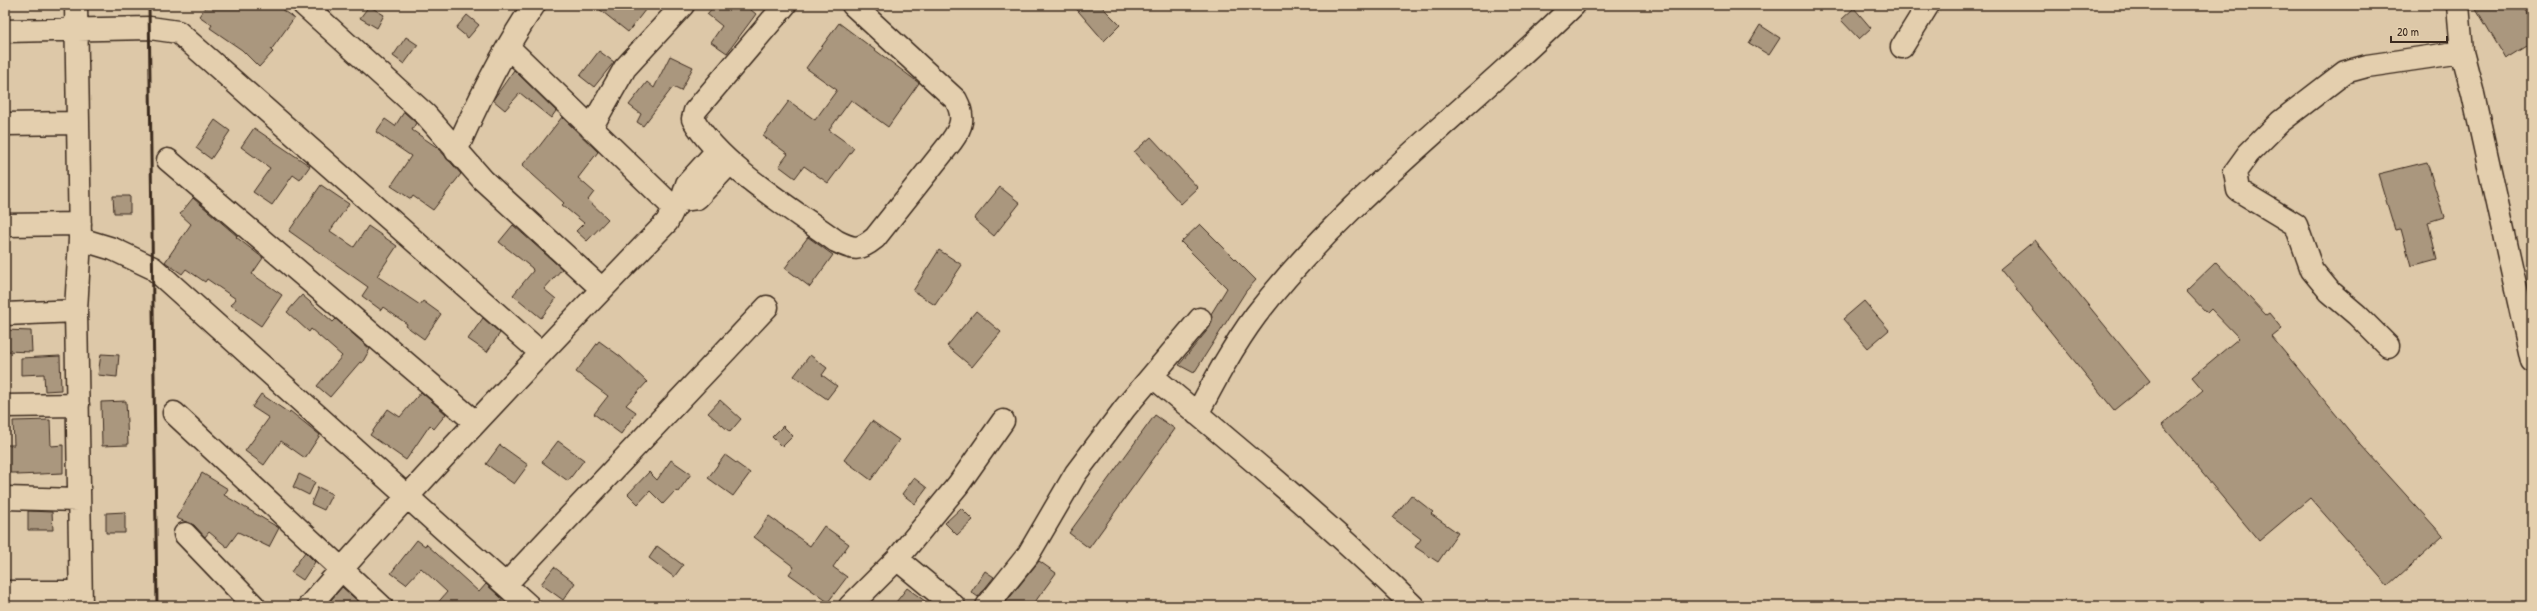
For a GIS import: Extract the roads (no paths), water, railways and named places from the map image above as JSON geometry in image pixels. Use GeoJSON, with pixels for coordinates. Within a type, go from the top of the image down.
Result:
{"type":"FeatureCollection","features":[{"type":"Feature","properties":{"kind":"street"},"geometry":{"type":"LineString","coordinates":[[9,592],[81,599],[78,500],[76,311],[80,232],[76,5]]}},
{"type":"Feature","properties":{"kind":"street"},"geometry":{"type":"LineString","coordinates":[[304,5],[426,115],[483,180],[602,289]]}},
{"type":"Feature","properties":{"kind":"street"},"geometry":{"type":"LineString","coordinates":[[456,151],[472,115],[508,48],[534,5]]}},
{"type":"Feature","properties":{"kind":"street"},"geometry":{"type":"LineString","coordinates":[[591,128],[625,68],[683,5]]}},
{"type":"Feature","properties":{"kind":"street"},"geometry":{"type":"LineString","coordinates":[[785,5],[695,111],[693,120],[724,157],[836,242],[851,248],[864,247],[875,238],[951,142],[961,127],[962,112],[956,100],[854,5]]}},
{"type":"Feature","properties":{"kind":"street"},"geometry":{"type":"LineString","coordinates":[[1197,414],[1225,361],[1256,316],[1284,281],[1374,188],[1545,34],[1574,5]]}},
{"type":"Feature","properties":{"kind":"street"},"geometry":{"type":"LineString","coordinates":[[1902,47],[1928,5]]}},
{"type":"Feature","properties":{"kind":"street"},"geometry":{"type":"LineString","coordinates":[[2458,5],[2462,52],[2532,361]]}},
{"type":"Feature","properties":{"kind":"street"},"geometry":{"type":"LineString","coordinates":[[5,31],[150,28],[178,32],[540,352]]}},
{"type":"Feature","properties":{"kind":"street"},"geometry":{"type":"LineString","coordinates":[[508,48],[591,128],[678,204]]}},
{"type":"Feature","properties":{"kind":"street"},"geometry":{"type":"LineString","coordinates":[[2388,346],[2358,315],[2330,292],[2312,270],[2296,225],[2238,190],[2235,172],[2248,154],[2280,122],[2345,72],[2367,66],[2462,52]]}},
{"type":"Feature","properties":{"kind":"street"},"geometry":{"type":"LineString","coordinates":[[5,124],[78,123]]}},
{"type":"Feature","properties":{"kind":"street"},"geometry":{"type":"LineString","coordinates":[[309,606],[407,494],[540,352],[667,222],[678,204],[697,198],[724,157]]}},
{"type":"Feature","properties":{"kind":"street"},"geometry":{"type":"LineString","coordinates":[[168,160],[475,422]]}},
{"type":"Feature","properties":{"kind":"street"},"geometry":{"type":"LineString","coordinates":[[5,225],[80,232],[153,268],[407,494],[529,606]]}},
{"type":"Feature","properties":{"kind":"street"},"geometry":{"type":"LineString","coordinates":[[506,584],[767,307]]}},
{"type":"Feature","properties":{"kind":"street"},"geometry":{"type":"LineString","coordinates":[[5,314],[76,311]]}},
{"type":"Feature","properties":{"kind":"street"},"geometry":{"type":"LineString","coordinates":[[987,606],[1028,555],[1076,473],[1152,376],[1200,319]]}},
{"type":"Feature","properties":{"kind":"street"},"geometry":{"type":"LineString","coordinates":[[1152,376],[1364,557],[1413,606]]}},
{"type":"Feature","properties":{"kind":"street"},"geometry":{"type":"LineString","coordinates":[[5,406],[78,405]]}},
{"type":"Feature","properties":{"kind":"street"},"geometry":{"type":"LineString","coordinates":[[174,413],[381,606]]}},
{"type":"Feature","properties":{"kind":"street"},"geometry":{"type":"LineString","coordinates":[[850,606],[897,559],[958,485],[1003,421]]}},
{"type":"Feature","properties":{"kind":"street"},"geometry":{"type":"LineString","coordinates":[[5,498],[78,500]]}},
{"type":"Feature","properties":{"kind":"street"},"geometry":{"type":"LineString","coordinates":[[185,534],[254,606]]}},
{"type":"Feature","properties":{"kind":"street"},"geometry":{"type":"LineString","coordinates":[[897,559],[954,606]]}},
{"type":"Feature","properties":{"kind":"railway"},"geometry":{"type":"LineString","coordinates":[[149,5],[157,606]]}}]}
